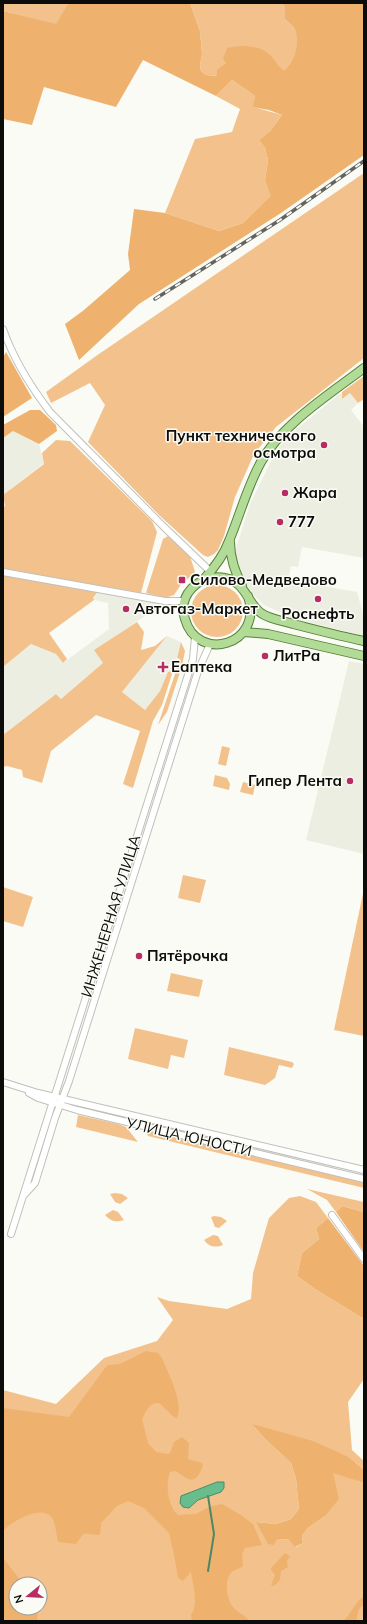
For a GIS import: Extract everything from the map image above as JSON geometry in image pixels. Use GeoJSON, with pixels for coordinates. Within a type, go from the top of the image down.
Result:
{"type":"FeatureCollection","features":[{"type":"Feature","properties":{"kind":"main road"},"geometry":{"type":"LineString","coordinates":[[230,541],[230,554],[234,569],[251,605],[251,614],[249,624],[244,632],[232,641],[217,645],[210,644],[195,637],[186,624],[184,616],[184,601],[192,587],[211,572],[224,552],[230,541],[260,462],[273,444],[288,428],[320,401],[364,368]]}},
{"type":"Feature","properties":{"kind":"main road"},"geometry":{"type":"LineString","coordinates":[[204,579],[215,577],[226,578],[236,583],[246,593],[261,613],[278,620],[364,641]]}},
{"type":"Feature","properties":{"kind":"main road"},"geometry":{"type":"LineString","coordinates":[[244,632],[268,634],[364,656]]}},
{"type":"Feature","properties":{"kind":"street"},"geometry":{"type":"LineString","coordinates":[[3,328],[8,343],[38,395],[50,412],[211,572]]}},
{"type":"Feature","properties":{"kind":"street"},"geometry":{"type":"LineString","coordinates":[[3,572],[165,601],[184,601]]}},
{"type":"Feature","properties":{"kind":"street","name":"ИНЖЕНЕРНАЯ УЛИЦА"},"geometry":{"type":"LineString","coordinates":[[11,1234],[193,659],[195,637]]}},
{"type":"Feature","properties":{"kind":"street","name":"ИНЖЕНЕРНАЯ УЛИЦА"},"geometry":{"type":"LineString","coordinates":[[22,1196],[35,1182],[85,1033],[199,668],[210,644]]}},
{"type":"Feature","properties":{"kind":"street","name":"УЛИЦА ЮНОСТИ"},"geometry":{"type":"LineString","coordinates":[[3,1082],[53,1100],[60,1105],[364,1179]]}},
{"type":"Feature","properties":{"kind":"street","name":"УЛИЦА ЮНОСТИ"},"geometry":{"type":"LineString","coordinates":[[53,1100],[62,1098],[364,1170]]}},
{"type":"Feature","properties":{"kind":"street"},"geometry":{"type":"LineString","coordinates":[[332,1215],[364,1259]]}},
{"type":"Feature","properties":{"kind":"shaded area"},"geometry":{"type":"Polygon","coordinates":[[[3,3],[68,3],[56,25],[3,11],[3,3]]]}},
{"type":"Feature","properties":{"kind":"shaded area"},"geometry":{"type":"Polygon","coordinates":[[[68,3],[190,3],[200,31],[202,54],[200,65],[201,71],[206,75],[217,76],[217,70],[226,63],[223,59],[227,48],[239,46],[263,50],[273,58],[282,69],[284,70],[288,67],[296,51],[297,39],[294,28],[285,19],[285,7],[281,3],[364,3],[364,155],[281,213],[139,304],[79,360],[65,324],[84,310],[130,270],[128,254],[134,209],[165,213],[219,231],[243,223],[271,196],[265,180],[268,160],[265,148],[259,140],[271,130],[282,115],[269,110],[253,107],[255,96],[232,80],[216,96],[143,60],[116,107],[44,87],[32,125],[3,119],[3,11],[56,24],[68,3]]]}},
{"type":"Feature","properties":{"kind":"shaded area"},"geometry":{"type":"Polygon","coordinates":[[[190,3],[281,3],[285,7],[285,19],[294,28],[296,33],[297,45],[294,57],[288,67],[284,70],[278,67],[272,57],[226,63],[217,76],[206,75],[201,71],[200,65],[202,54],[200,31],[190,3]]]}},
{"type":"Feature","properties":{"kind":"shaded area"},"geometry":{"type":"Polygon","coordinates":[[[232,80],[255,96],[254,107],[282,115],[271,130],[259,140],[265,148],[268,160],[265,180],[272,196],[243,223],[219,231],[165,213],[195,139],[232,132],[240,109],[216,96],[232,80]]]}},
{"type":"Feature","properties":{"kind":"shaded area"},"geometry":{"type":"Polygon","coordinates":[[[364,173],[364,358],[276,427],[254,454],[235,497],[224,536],[218,550],[208,557],[203,555],[159,515],[88,442],[105,405],[90,383],[51,403],[46,392],[96,356],[364,173]]]}},
{"type":"Feature","properties":{"kind":"shaded area"},"geometry":{"type":"Polygon","coordinates":[[[6,352],[32,398],[3,417],[3,357],[6,352]]]}},
{"type":"Feature","properties":{"kind":"shaded area"},"geometry":{"type":"Polygon","coordinates":[[[364,376],[364,399],[358,403],[350,393],[342,399],[342,392],[364,376]]]}},
{"type":"Feature","properties":{"kind":"shaded area"},"geometry":{"type":"Polygon","coordinates":[[[342,392],[341,395],[350,393],[358,403],[351,410],[364,427],[364,558],[302,547],[298,567],[291,566],[289,577],[313,584],[357,592],[364,617],[364,636],[295,619],[264,605],[249,591],[242,579],[235,551],[250,504],[276,451],[288,436],[342,392]]]}},
{"type":"Feature","properties":{"kind":"shaded area"},"geometry":{"type":"Polygon","coordinates":[[[30,410],[40,410],[56,425],[57,431],[39,444],[13,431],[3,438],[3,425],[30,410]]]}},
{"type":"Feature","properties":{"kind":"shaded area"},"geometry":{"type":"Polygon","coordinates":[[[13,431],[39,444],[44,463],[3,495],[3,438],[13,431]]]}},
{"type":"Feature","properties":{"kind":"shaded area"},"geometry":{"type":"Polygon","coordinates":[[[56,440],[70,441],[152,521],[157,532],[141,593],[102,586],[93,598],[94,600],[49,633],[67,659],[63,663],[56,654],[31,644],[3,667],[3,508],[5,506],[3,495],[44,464],[42,453],[56,440]]]}},
{"type":"Feature","properties":{"kind":"shaded area"},"geometry":{"type":"Polygon","coordinates":[[[168,536],[190,556],[195,572],[180,586],[174,595],[165,598],[146,593],[163,539],[168,536]]]}},
{"type":"Feature","properties":{"kind":"shaded area"},"geometry":{"type":"Polygon","coordinates":[[[212,585],[222,585],[236,592],[243,606],[243,616],[236,630],[222,637],[212,637],[202,633],[195,626],[191,616],[191,606],[195,596],[202,589],[212,585]]]}},
{"type":"Feature","properties":{"kind":"shaded area"},"geometry":{"type":"Polygon","coordinates":[[[102,586],[160,597],[158,607],[95,650],[104,663],[61,699],[56,694],[3,735],[3,667],[31,644],[56,654],[63,663],[109,629],[108,603],[93,599],[102,586]]]}},
{"type":"Feature","properties":{"kind":"shaded area"},"geometry":{"type":"Polygon","coordinates":[[[137,622],[144,632],[141,650],[155,646],[167,636],[122,692],[145,710],[160,691],[168,672],[173,671],[162,705],[153,721],[133,788],[123,784],[140,731],[96,715],[51,751],[42,783],[23,777],[22,770],[7,766],[3,767],[3,735],[56,694],[61,699],[103,663],[94,650],[137,622]]]}},
{"type":"Feature","properties":{"kind":"shaded area"},"geometry":{"type":"Polygon","coordinates":[[[167,636],[181,642],[173,671],[168,673],[160,691],[145,710],[122,692],[167,636]]]}},
{"type":"Feature","properties":{"kind":"shaded area"},"geometry":{"type":"Polygon","coordinates":[[[181,642],[185,651],[182,666],[167,712],[158,725],[180,659],[177,658],[181,642]]]}},
{"type":"Feature","properties":{"kind":"shaded area"},"geometry":{"type":"Polygon","coordinates":[[[349,661],[364,664],[364,854],[306,840],[349,661]]]}},
{"type":"Feature","properties":{"kind":"shaded area"},"geometry":{"type":"Polygon","coordinates":[[[222,746],[230,748],[226,766],[218,764],[222,746]]]}},
{"type":"Feature","properties":{"kind":"shaded area"},"geometry":{"type":"Polygon","coordinates":[[[215,775],[227,778],[230,784],[229,790],[213,786],[215,775]]]}},
{"type":"Feature","properties":{"kind":"shaded area"},"geometry":{"type":"Polygon","coordinates":[[[243,782],[255,785],[253,795],[240,792],[243,782]]]}},
{"type":"Feature","properties":{"kind":"shaded area"},"geometry":{"type":"Polygon","coordinates":[[[183,875],[206,880],[200,903],[178,898],[183,875]]]}},
{"type":"Feature","properties":{"kind":"shaded area"},"geometry":{"type":"Polygon","coordinates":[[[3,887],[33,897],[23,927],[3,921],[3,887]]]}},
{"type":"Feature","properties":{"kind":"shaded area"},"geometry":{"type":"Polygon","coordinates":[[[364,889],[364,1036],[334,1030],[364,889]]]}},
{"type":"Feature","properties":{"kind":"shaded area"},"geometry":{"type":"Polygon","coordinates":[[[171,973],[203,980],[199,997],[167,991],[171,973]]]}},
{"type":"Feature","properties":{"kind":"shaded area"},"geometry":{"type":"Polygon","coordinates":[[[135,1028],[188,1040],[184,1058],[171,1055],[168,1069],[128,1059],[135,1028]]]}},
{"type":"Feature","properties":{"kind":"shaded area"},"geometry":{"type":"Polygon","coordinates":[[[229,1047],[292,1062],[294,1064],[292,1068],[279,1065],[275,1078],[265,1085],[224,1075],[229,1047]]]}},
{"type":"Feature","properties":{"kind":"shaded area"},"geometry":{"type":"Polygon","coordinates":[[[78,1115],[126,1127],[138,1142],[76,1127],[78,1115]]]}},
{"type":"Feature","properties":{"kind":"shaded area"},"geometry":{"type":"Polygon","coordinates":[[[150,1130],[364,1182],[364,1188],[148,1136],[146,1133],[150,1130]]]}},
{"type":"Feature","properties":{"kind":"shaded area"},"geometry":{"type":"Polygon","coordinates":[[[307,1189],[364,1202],[364,1212],[342,1206],[336,1212],[327,1200],[307,1189]]]}},
{"type":"Feature","properties":{"kind":"shaded area"},"geometry":{"type":"Polygon","coordinates":[[[110,1194],[122,1194],[128,1198],[120,1204],[115,1202],[110,1194]]]}},
{"type":"Feature","properties":{"kind":"shaded area"},"geometry":{"type":"Polygon","coordinates":[[[300,1196],[316,1202],[328,1218],[316,1228],[319,1239],[302,1253],[297,1276],[315,1289],[364,1319],[364,1379],[348,1402],[352,1450],[364,1461],[364,1470],[349,1457],[253,1425],[264,1438],[291,1463],[296,1479],[299,1509],[291,1519],[276,1524],[257,1522],[276,1540],[288,1539],[296,1547],[303,1543],[302,1536],[308,1528],[325,1516],[333,1472],[364,1483],[364,1621],[3,1621],[3,1390],[56,1404],[104,1358],[157,1341],[173,1320],[157,1297],[169,1301],[227,1309],[251,1299],[253,1273],[269,1218],[289,1198],[300,1196]],[[217,1482],[190,1492],[189,1508],[198,1500],[208,1496],[217,1482]]]}},
{"type":"Feature","properties":{"kind":"shaded area"},"geometry":{"type":"Polygon","coordinates":[[[342,1206],[364,1212],[364,1252],[336,1212],[342,1206]]]}},
{"type":"Feature","properties":{"kind":"shaded area"},"geometry":{"type":"Polygon","coordinates":[[[113,1210],[118,1212],[124,1220],[113,1221],[105,1215],[113,1210]]]}},
{"type":"Feature","properties":{"kind":"shaded area"},"geometry":{"type":"Polygon","coordinates":[[[211,1217],[221,1217],[227,1221],[219,1228],[215,1227],[211,1217]]]}},
{"type":"Feature","properties":{"kind":"shaded area"},"geometry":{"type":"Polygon","coordinates":[[[328,1218],[364,1266],[364,1319],[315,1289],[297,1276],[302,1253],[319,1239],[316,1228],[328,1218]]]}},
{"type":"Feature","properties":{"kind":"shaded area"},"geometry":{"type":"Polygon","coordinates":[[[213,1235],[218,1236],[223,1245],[212,1246],[204,1240],[213,1235]]]}},
{"type":"Feature","properties":{"kind":"shaded area"},"geometry":{"type":"Polygon","coordinates":[[[146,1351],[158,1353],[162,1358],[177,1396],[179,1411],[177,1418],[159,1403],[153,1404],[148,1408],[142,1419],[148,1443],[156,1452],[168,1454],[170,1453],[174,1442],[182,1437],[189,1443],[188,1459],[202,1463],[203,1465],[198,1476],[192,1480],[185,1478],[176,1471],[170,1472],[168,1477],[168,1495],[172,1506],[178,1515],[196,1514],[211,1506],[222,1504],[253,1524],[262,1545],[245,1548],[242,1554],[243,1566],[230,1574],[227,1582],[228,1597],[232,1606],[249,1621],[192,1621],[191,1615],[195,1605],[195,1600],[191,1572],[183,1581],[178,1578],[169,1533],[144,1508],[128,1501],[117,1506],[101,1523],[100,1535],[83,1534],[76,1544],[58,1542],[52,1518],[41,1512],[19,1519],[3,1531],[3,1408],[69,1417],[108,1365],[120,1364],[146,1351]]]}},
{"type":"Feature","properties":{"kind":"shaded area"},"geometry":{"type":"Polygon","coordinates":[[[252,1424],[313,1441],[349,1457],[364,1470],[364,1483],[333,1473],[339,1499],[325,1516],[308,1528],[302,1536],[303,1543],[295,1547],[288,1539],[276,1540],[274,1545],[268,1544],[256,1522],[276,1524],[291,1519],[299,1509],[296,1479],[291,1463],[264,1438],[252,1424]]]}},
{"type":"Feature","properties":{"kind":"shaded area"},"geometry":{"type":"Polygon","coordinates":[[[217,1482],[224,1482],[224,1488],[221,1492],[198,1500],[189,1508],[183,1507],[180,1503],[181,1496],[217,1482]]]}},
{"type":"Feature","properties":{"kind":"shaded area"},"geometry":{"type":"Polygon","coordinates":[[[285,1553],[290,1556],[287,1561],[288,1567],[281,1571],[280,1580],[274,1586],[271,1585],[275,1575],[271,1568],[285,1553]]]}},
{"type":"Feature","properties":{"kind":"shaded area"},"geometry":{"type":"Polygon","coordinates":[[[3,1558],[17,1576],[8,1576],[8,1616],[37,1616],[37,1621],[3,1621],[3,1558]]]}},
{"type":"Feature","properties":{"kind":"shaded area"},"geometry":{"type":"Polygon","coordinates":[[[364,1596],[364,1604],[359,1609],[356,1621],[344,1621],[359,1600],[364,1596]]]}},
{"type":"Feature","properties":{"kind":"waterway"},"geometry":{"type":"LineString","coordinates":[[208,1496],[214,1534],[208,1571]]}},
{"type":"Feature","properties":{"kind":"railway"},"geometry":{"type":"LineString","coordinates":[[155,299],[280,220],[364,161]]}},
{"type":"Feature","properties":{"kind":"place","name":"Пункт технического осмотра"},"geometry":{"type":"Point","coordinates":[324,445]}},
{"type":"Feature","properties":{"kind":"place","name":"Жара"},"geometry":{"type":"Point","coordinates":[285,493]}},
{"type":"Feature","properties":{"kind":"place","name":"777"},"geometry":{"type":"Point","coordinates":[280,522]}},
{"type":"Feature","properties":{"kind":"place","name":"Силово-Медведово"},"geometry":{"type":"Point","coordinates":[182,580]}},
{"type":"Feature","properties":{"kind":"place","name":"Роснефть"},"geometry":{"type":"Point","coordinates":[318,599]}},
{"type":"Feature","properties":{"kind":"place","name":"Автогаз-Маркет"},"geometry":{"type":"Point","coordinates":[126,609]}},
{"type":"Feature","properties":{"kind":"place","name":"ЛитРа"},"geometry":{"type":"Point","coordinates":[265,656]}},
{"type":"Feature","properties":{"kind":"place","name":"Еаптека"},"geometry":{"type":"Point","coordinates":[163,667]}},
{"type":"Feature","properties":{"kind":"place","name":"Гипер Лента"},"geometry":{"type":"Point","coordinates":[350,781]}},
{"type":"Feature","properties":{"kind":"place","name":"Пятёрочка"},"geometry":{"type":"Point","coordinates":[139,956]}}]}
